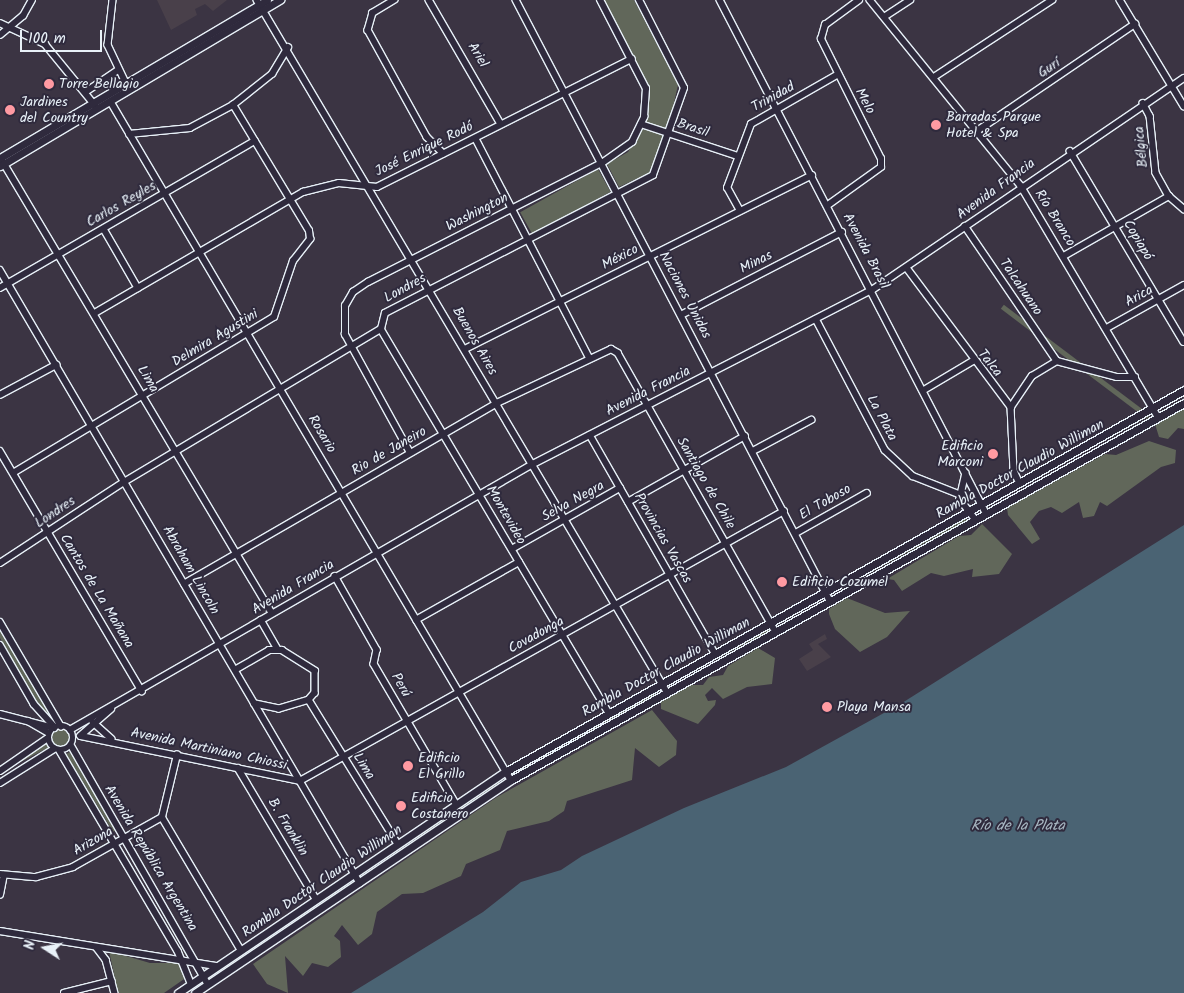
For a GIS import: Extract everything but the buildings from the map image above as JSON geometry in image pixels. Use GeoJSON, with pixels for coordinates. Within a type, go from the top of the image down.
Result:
{"type":"FeatureCollection","features":[{"type":"Feature","properties":{"kind":"main road"},"geometry":{"type":"LineString","coordinates":[[1,161],[96,106],[267,0]]}},
{"type":"Feature","properties":{"kind":"main road"},"geometry":{"type":"LineString","coordinates":[[261,4],[280,0]]}},
{"type":"Feature","properties":{"kind":"main road"},"geometry":{"type":"LineString","coordinates":[[96,106],[111,102],[128,86]]}},
{"type":"Feature","properties":{"kind":"main road","name":"Rambla Doctor Claudio Williman"},"geometry":{"type":"LineString","coordinates":[[178,993],[505,772],[825,591],[1020,484],[1184,390]]}},
{"type":"Feature","properties":{"kind":"main road","name":"Rambla Doctor Claudio Williman"},"geometry":{"type":"LineString","coordinates":[[195,993],[511,780],[1184,403]]}},
{"type":"Feature","properties":{"kind":"street"},"geometry":{"type":"LineString","coordinates":[[0,35],[12,27],[32,0]]}},
{"type":"Feature","properties":{"kind":"street"},"geometry":{"type":"LineString","coordinates":[[113,0],[108,45],[118,70],[128,86]]}},
{"type":"Feature","properties":{"kind":"street","name":"Ariel"},"geometry":{"type":"LineString","coordinates":[[429,0],[501,124]]}},
{"type":"Feature","properties":{"kind":"street","name":"Naciones Unidas"},"geometry":{"type":"LineString","coordinates":[[516,0],[830,601]]}},
{"type":"Feature","properties":{"kind":"street","name":"Washington"},"geometry":{"type":"LineString","coordinates":[[410,453],[352,346],[342,321],[353,292],[412,259],[626,150],[641,124],[646,89],[600,0]]}},
{"type":"Feature","properties":{"kind":"street","name":"Londres"},"geometry":{"type":"LineString","coordinates":[[0,563],[124,482],[381,329],[385,313],[430,288],[618,193],[658,170],[671,134],[684,88],[639,0]]}},
{"type":"Feature","properties":{"kind":"street","name":"Avenida Brasil"},"geometry":{"type":"LineString","coordinates":[[720,0],[966,473],[984,503],[986,513]]}},
{"type":"Feature","properties":{"kind":"street","name":"Melo"},"geometry":{"type":"LineString","coordinates":[[828,205],[881,167],[881,159],[823,49],[822,33],[859,0]]}},
{"type":"Feature","properties":{"kind":"street","name":"Río Branco"},"geometry":{"type":"LineString","coordinates":[[870,0],[1021,186],[1159,418]]}},
{"type":"Feature","properties":{"kind":"street"},"geometry":{"type":"LineString","coordinates":[[884,18],[910,0]]}},
{"type":"Feature","properties":{"kind":"street"},"geometry":{"type":"LineString","coordinates":[[934,78],[1052,0]]}},
{"type":"Feature","properties":{"kind":"street"},"geometry":{"type":"LineString","coordinates":[[1120,0],[1184,106]]}},
{"type":"Feature","properties":{"kind":"street"},"geometry":{"type":"LineString","coordinates":[[392,1],[373,13],[368,30],[427,136],[443,153]]}},
{"type":"Feature","properties":{"kind":"street","name":"Buenos Aires"},"geometry":{"type":"LineString","coordinates":[[261,4],[667,692]]}},
{"type":"Feature","properties":{"kind":"street"},"geometry":{"type":"LineString","coordinates":[[0,23],[45,44],[87,91],[96,106]]}},
{"type":"Feature","properties":{"kind":"street","name":"Gurí"},"geometry":{"type":"LineString","coordinates":[[978,131],[1134,24]]}},
{"type":"Feature","properties":{"kind":"street"},"geometry":{"type":"LineString","coordinates":[[130,134],[190,128],[233,106],[272,74],[288,47]]}},
{"type":"Feature","properties":{"kind":"street","name":"José Enrique Rodó"},"geometry":{"type":"LineString","coordinates":[[94,313],[290,199],[320,186],[339,183],[371,188],[476,138],[632,59]]}},
{"type":"Feature","properties":{"kind":"street"},"geometry":{"type":"LineString","coordinates":[[87,91],[118,70]]}},
{"type":"Feature","properties":{"kind":"street","name":"Trinidad"},"geometry":{"type":"LineString","coordinates":[[740,211],[727,188],[750,124],[837,75]]}},
{"type":"Feature","properties":{"kind":"street","name":"Avenida Francia"},"geometry":{"type":"LineString","coordinates":[[70,730],[142,691],[335,576],[533,464],[872,290],[907,268],[1070,152],[1184,78]]}},
{"type":"Feature","properties":{"kind":"street","name":"Rosario"},"geometry":{"type":"LineString","coordinates":[[111,102],[511,780]]}},
{"type":"Feature","properties":{"kind":"street","name":"Bélgica"},"geometry":{"type":"LineString","coordinates":[[1143,103],[1150,116],[1156,173],[1169,196],[1184,209]]}},
{"type":"Feature","properties":{"kind":"street","name":"Delmira Agustini"},"geometry":{"type":"LineString","coordinates":[[13,473],[274,317],[293,261],[310,239],[290,199],[233,106]]}},
{"type":"Feature","properties":{"kind":"street","name":"Brasil"},"geometry":{"type":"LineString","coordinates":[[641,124],[738,156]]}},
{"type":"Feature","properties":{"kind":"street"},"geometry":{"type":"LineString","coordinates":[[476,138],[589,358]]}},
{"type":"Feature","properties":{"kind":"street","name":"Carlos Reyles"},"geometry":{"type":"LineString","coordinates":[[0,288],[255,141]]}},
{"type":"Feature","properties":{"kind":"street","name":"Copiapó"},"geometry":{"type":"LineString","coordinates":[[1070,152],[1184,342]]}},
{"type":"Feature","properties":{"kind":"street","name":"Lima"},"geometry":{"type":"LineString","coordinates":[[1,161],[177,450],[272,614]]}},
{"type":"Feature","properties":{"kind":"street","name":"México"},"geometry":{"type":"LineString","coordinates":[[466,349],[812,175]]}},
{"type":"Feature","properties":{"kind":"street"},"geometry":{"type":"LineString","coordinates":[[1064,256],[1169,196]]}},
{"type":"Feature","properties":{"kind":"street","name":"Talcahuano"},"geometry":{"type":"LineString","coordinates":[[965,226],[1057,360]]}},
{"type":"Feature","properties":{"kind":"street"},"geometry":{"type":"LineString","coordinates":[[104,229],[138,288]]}},
{"type":"Feature","properties":{"kind":"street","name":"Minas"},"geometry":{"type":"LineString","coordinates":[[682,315],[842,232]]}},
{"type":"Feature","properties":{"kind":"street","name":"Talca"},"geometry":{"type":"LineString","coordinates":[[907,268],[973,361],[1011,407]]}},
{"type":"Feature","properties":{"kind":"street","name":"Abraham Lincoln"},"geometry":{"type":"LineString","coordinates":[[0,270],[360,883]]}},
{"type":"Feature","properties":{"kind":"street","name":"Arica"},"geometry":{"type":"LineString","coordinates":[[1107,328],[1184,285]]}},
{"type":"Feature","properties":{"kind":"street","name":"La Plata"},"geometry":{"type":"LineString","coordinates":[[816,319],[885,450],[913,476],[961,495]]}},
{"type":"Feature","properties":{"kind":"street","name":"Montevideo"},"geometry":{"type":"LineString","coordinates":[[381,329],[445,433],[609,713]]}},
{"type":"Feature","properties":{"kind":"street","name":"Rio de Janeiro"},"geometry":{"type":"LineString","coordinates":[[184,584],[497,403],[611,349]]}},
{"type":"Feature","properties":{"kind":"street","name":"Santiago de Chile"},"geometry":{"type":"LineString","coordinates":[[611,349],[618,353],[776,632]]}},
{"type":"Feature","properties":{"kind":"street"},"geometry":{"type":"LineString","coordinates":[[1020,484],[1014,471],[1011,407],[1032,376],[1057,360],[1117,377],[1135,377]]}},
{"type":"Feature","properties":{"kind":"street"},"geometry":{"type":"LineString","coordinates":[[924,390],[973,361]]}},
{"type":"Feature","properties":{"kind":"street"},"geometry":{"type":"LineString","coordinates":[[0,395],[56,365]]}},
{"type":"Feature","properties":{"kind":"street"},"geometry":{"type":"LineString","coordinates":[[753,451],[811,420]]}},
{"type":"Feature","properties":{"kind":"street","name":"Provincias Vascas"},"geometry":{"type":"LineString","coordinates":[[590,435],[716,653]]}},
{"type":"Feature","properties":{"kind":"street"},"geometry":{"type":"LineString","coordinates":[[628,502],[745,436]]}},
{"type":"Feature","properties":{"kind":"street","name":"Cantos de La Mañana"},"geometry":{"type":"LineString","coordinates":[[0,451],[142,691]]}},
{"type":"Feature","properties":{"kind":"street"},"geometry":{"type":"LineString","coordinates":[[966,473],[964,489],[961,495],[967,512],[975,519]]}},
{"type":"Feature","properties":{"kind":"street","name":"Selva Negra"},"geometry":{"type":"LineString","coordinates":[[512,549],[620,488]]}},
{"type":"Feature","properties":{"kind":"street"},"geometry":{"type":"LineString","coordinates":[[964,489],[976,489]]}},
{"type":"Feature","properties":{"kind":"street","name":"El Toboso"},"geometry":{"type":"LineString","coordinates":[[796,533],[867,492]]}},
{"type":"Feature","properties":{"kind":"street","name":"Covadonga"},"geometry":{"type":"LineString","coordinates":[[300,781],[784,511]]}},
{"type":"Feature","properties":{"kind":"street"},"geometry":{"type":"LineString","coordinates":[[416,620],[519,562]]}},
{"type":"Feature","properties":{"kind":"street","name":"Perú"},"geometry":{"type":"LineString","coordinates":[[335,576],[377,650],[374,664],[456,804]]}},
{"type":"Feature","properties":{"kind":"street"},"geometry":{"type":"LineString","coordinates":[[261,620],[278,650]]}},
{"type":"Feature","properties":{"kind":"street"},"geometry":{"type":"LineString","coordinates":[[0,622],[57,727]]}},
{"type":"Feature","properties":{"kind":"street"},"geometry":{"type":"LineString","coordinates":[[0,644],[34,704],[57,727]]}},
{"type":"Feature","properties":{"kind":"street"},"geometry":{"type":"LineString","coordinates":[[235,670],[269,650],[278,650],[297,657],[315,672],[315,693],[310,700],[279,709],[255,704]]}},
{"type":"Feature","properties":{"kind":"street","name":"Lima"},"geometry":{"type":"LineString","coordinates":[[310,700],[398,844]]}},
{"type":"Feature","properties":{"kind":"street","name":"Avenida Francia"},"geometry":{"type":"LineString","coordinates":[[57,750],[72,743],[96,724],[112,708]]}},
{"type":"Feature","properties":{"kind":"street"},"geometry":{"type":"LineString","coordinates":[[0,714],[70,730]]}},
{"type":"Feature","properties":{"kind":"street"},"geometry":{"type":"LineString","coordinates":[[27,720],[49,736]]}},
{"type":"Feature","properties":{"kind":"street"},"geometry":{"type":"LineString","coordinates":[[87,722],[96,724]]}},
{"type":"Feature","properties":{"kind":"street","name":"Avenida Martiniano Chiossi"},"geometry":{"type":"LineString","coordinates":[[96,724],[114,741]]}},
{"type":"Feature","properties":{"kind":"street"},"geometry":{"type":"LineString","coordinates":[[0,771],[49,736],[57,727]]}},
{"type":"Feature","properties":{"kind":"street","name":"Avenida República Argentina"},"geometry":{"type":"LineString","coordinates":[[70,730],[72,743],[124,838],[206,974],[208,984]]}},
{"type":"Feature","properties":{"kind":"street","name":"Avenida República Argentina"},"geometry":{"type":"LineString","coordinates":[[49,736],[115,843],[182,959],[191,984]]}},
{"type":"Feature","properties":{"kind":"street","name":"Avenida Martiniano Chiossi"},"geometry":{"type":"LineString","coordinates":[[81,736],[114,741],[300,781]]}},
{"type":"Feature","properties":{"kind":"street"},"geometry":{"type":"LineString","coordinates":[[0,783],[57,750]]}},
{"type":"Feature","properties":{"kind":"street"},"geometry":{"type":"LineString","coordinates":[[177,755],[162,817],[242,950]]}},
{"type":"Feature","properties":{"kind":"street","name":"B. Franklin"},"geometry":{"type":"LineString","coordinates":[[238,768],[316,899]]}},
{"type":"Feature","properties":{"kind":"street","name":"Arizona"},"geometry":{"type":"LineString","coordinates":[[2,875],[55,873],[162,817]]}},
{"type":"Feature","properties":{"kind":"street"},"geometry":{"type":"LineString","coordinates":[[0,895],[2,875]]}},
{"type":"Feature","properties":{"kind":"street"},"geometry":{"type":"LineString","coordinates":[[0,931],[217,966]]}},
{"type":"Feature","properties":{"kind":"street"},"geometry":{"type":"LineString","coordinates":[[97,948],[106,960],[115,993]]}},
{"type":"Feature","properties":{"kind":"street"},"geometry":{"type":"LineString","coordinates":[[64,993],[112,981]]}},
{"type":"Feature","properties":{"kind":"shaded area"},"geometry":{"type":"Polygon","coordinates":[[[157,0],[227,0],[213,11],[205,4],[195,9],[197,15],[171,30],[157,0]]]}},
{"type":"Feature","properties":{"kind":"shaded area"},"geometry":{"type":"Polygon","coordinates":[[[825,634],[827,639],[818,644],[831,657],[807,671],[799,659],[813,650],[809,644],[825,634]]]}},
{"type":"Feature","properties":{"kind":"green space"},"geometry":{"type":"Polygon","coordinates":[[[603,0],[634,0],[678,85],[668,129],[646,122],[649,86],[603,0]]]}},
{"type":"Feature","properties":{"kind":"green space"},"geometry":{"type":"Polygon","coordinates":[[[642,129],[667,135],[649,173],[619,187],[607,164],[628,152],[642,129]]]}},
{"type":"Feature","properties":{"kind":"green space"},"geometry":{"type":"Polygon","coordinates":[[[598,169],[611,192],[533,235],[520,212],[598,169]]]}},
{"type":"Feature","properties":{"kind":"green space"},"geometry":{"type":"Polygon","coordinates":[[[1004,305],[1150,415],[1147,419],[1001,309],[1004,305]]]}},
{"type":"Feature","properties":{"kind":"green space"},"geometry":{"type":"Polygon","coordinates":[[[1184,408],[1184,429],[1178,428],[1168,439],[1159,437],[1155,424],[1184,408]]]}},
{"type":"Feature","properties":{"kind":"green space"},"geometry":{"type":"Polygon","coordinates":[[[1149,441],[1176,450],[1175,463],[1161,467],[1107,506],[1100,502],[1094,516],[1083,518],[1079,502],[1062,513],[1051,507],[1039,511],[1030,522],[1040,539],[1032,544],[1008,515],[1007,508],[1105,454],[1116,455],[1149,441]]]}},
{"type":"Feature","properties":{"kind":"green space"},"geometry":{"type":"Polygon","coordinates":[[[965,516],[967,520],[837,591],[837,589],[965,516]]]}},
{"type":"Feature","properties":{"kind":"green space"},"geometry":{"type":"Polygon","coordinates":[[[982,524],[1012,554],[999,574],[972,577],[973,569],[944,576],[931,573],[902,591],[894,580],[887,579],[959,536],[971,535],[982,524]]]}},
{"type":"Feature","properties":{"kind":"green space"},"geometry":{"type":"Polygon","coordinates":[[[847,598],[885,613],[910,611],[887,637],[860,652],[835,629],[829,614],[829,609],[847,598]]]}},
{"type":"Feature","properties":{"kind":"green space"},"geometry":{"type":"Polygon","coordinates":[[[768,627],[769,631],[672,683],[768,627]]]}},
{"type":"Feature","properties":{"kind":"green space"},"geometry":{"type":"Polygon","coordinates":[[[0,629],[55,723],[36,702],[0,638],[0,629]]]}},
{"type":"Feature","properties":{"kind":"green space"},"geometry":{"type":"Polygon","coordinates":[[[758,648],[775,658],[772,684],[747,687],[723,699],[712,688],[705,695],[708,701],[716,700],[715,705],[698,724],[661,709],[661,702],[689,685],[703,685],[709,677],[723,675],[728,666],[758,648]]]}},
{"type":"Feature","properties":{"kind":"green space"},"geometry":{"type":"Polygon","coordinates":[[[654,691],[658,691],[654,696],[514,772],[654,691]]]}},
{"type":"Feature","properties":{"kind":"green space"},"geometry":{"type":"Polygon","coordinates":[[[652,710],[677,741],[676,755],[659,767],[635,748],[632,780],[567,801],[564,811],[549,821],[507,831],[500,850],[466,864],[461,876],[423,893],[402,894],[377,912],[372,934],[358,945],[342,925],[334,936],[340,941],[341,957],[328,967],[312,963],[303,976],[285,956],[288,993],[267,984],[253,964],[497,797],[652,710]]]}},
{"type":"Feature","properties":{"kind":"green space"},"geometry":{"type":"Polygon","coordinates":[[[57,729],[65,729],[70,734],[68,745],[57,747],[52,742],[52,734],[57,729]]]}},
{"type":"Feature","properties":{"kind":"green space"},"geometry":{"type":"Polygon","coordinates":[[[47,744],[49,748],[0,772],[0,768],[47,744]]]}},
{"type":"Feature","properties":{"kind":"green space"},"geometry":{"type":"Polygon","coordinates":[[[70,752],[116,830],[113,832],[66,754],[70,752]]]}},
{"type":"Feature","properties":{"kind":"green space"},"geometry":{"type":"Polygon","coordinates":[[[500,779],[499,784],[363,874],[363,872],[500,779]]]}},
{"type":"Feature","properties":{"kind":"green space"},"geometry":{"type":"Polygon","coordinates":[[[127,849],[190,956],[186,956],[127,849]]]}},
{"type":"Feature","properties":{"kind":"green space"},"geometry":{"type":"Polygon","coordinates":[[[353,881],[350,885],[210,978],[210,975],[353,881]]]}},
{"type":"Feature","properties":{"kind":"green space"},"geometry":{"type":"Polygon","coordinates":[[[109,951],[150,963],[181,963],[187,977],[164,993],[118,993],[109,951]]]}},
{"type":"Feature","properties":{"kind":"water","name":"Río de la Plata"},"geometry":{"type":"Polygon","coordinates":[[[1184,525],[1184,993],[351,993],[483,912],[521,882],[561,870],[582,856],[684,808],[786,767],[902,703],[1184,525]]]}},
{"type":"Feature","properties":{"kind":"place","name":"Torre Bellagio"},"geometry":{"type":"Point","coordinates":[49,84]}},
{"type":"Feature","properties":{"kind":"place","name":"Jardines del Country"},"geometry":{"type":"Point","coordinates":[10,110]}},
{"type":"Feature","properties":{"kind":"place","name":"Barradas Parque Hotel & Spa"},"geometry":{"type":"Point","coordinates":[936,125]}},
{"type":"Feature","properties":{"kind":"place","name":"Edificio Marconi"},"geometry":{"type":"Point","coordinates":[993,454]}},
{"type":"Feature","properties":{"kind":"place","name":"Edificio Cozumel"},"geometry":{"type":"Point","coordinates":[782,582]}},
{"type":"Feature","properties":{"kind":"place","name":"Playa Mansa"},"geometry":{"type":"Point","coordinates":[827,707]}},
{"type":"Feature","properties":{"kind":"place","name":"Edificio El Grillo"},"geometry":{"type":"Point","coordinates":[408,766]}},
{"type":"Feature","properties":{"kind":"place","name":"Edificio Costanero"},"geometry":{"type":"Point","coordinates":[401,806]}}]}
